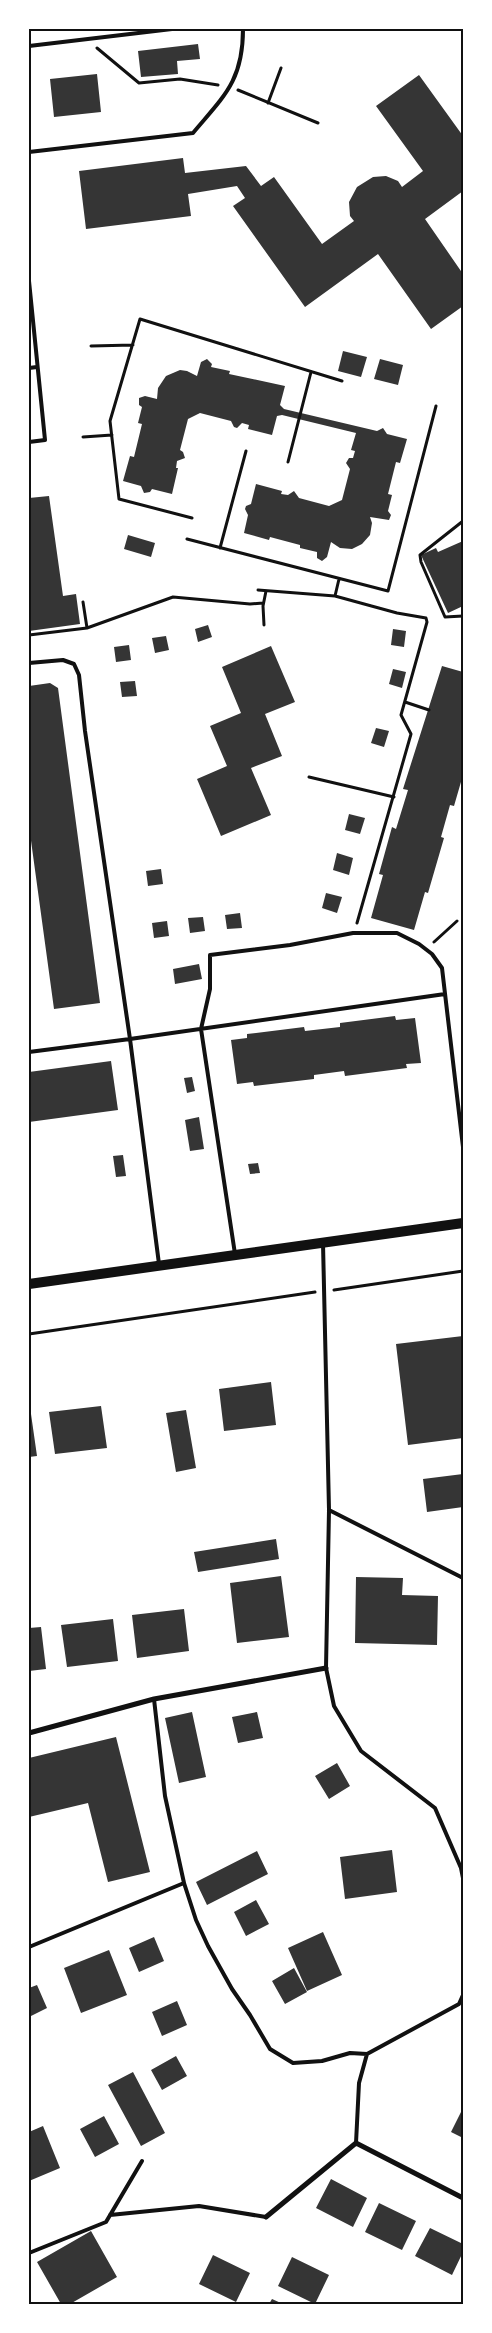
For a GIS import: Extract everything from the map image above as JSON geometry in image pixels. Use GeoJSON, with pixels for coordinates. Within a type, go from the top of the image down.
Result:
{"type":"FeatureCollection","features":[{"type":"Feature","properties":{"kind":"main road"},"geometry":{"type":"LineString","coordinates":[[29,1284],[160,1264],[463,1223]]}},
{"type":"Feature","properties":{"kind":"street"},"geometry":{"type":"LineString","coordinates":[[29,1733],[154,1699],[326,1668]]}},
{"type":"Feature","properties":{"kind":"street"},"geometry":{"type":"LineString","coordinates":[[266,2218],[356,2143],[463,2198]]}},
{"type":"Feature","properties":{"kind":"lane"},"geometry":{"type":"LineString","coordinates":[[29,46],[172,29]]}},
{"type":"Feature","properties":{"kind":"lane"},"geometry":{"type":"LineString","coordinates":[[29,152],[193,133],[231,87],[243,53],[242,29]]}},
{"type":"Feature","properties":{"kind":"lane"},"geometry":{"type":"LineString","coordinates":[[29,281],[31,326],[45,440],[29,442]]}},
{"type":"Feature","properties":{"kind":"lane"},"geometry":{"type":"LineString","coordinates":[[29,368],[37,367]]}},
{"type":"Feature","properties":{"kind":"lane"},"geometry":{"type":"LineString","coordinates":[[29,663],[63,660],[74,664],[79,675],[85,731],[130,1039],[160,1264]]}},
{"type":"Feature","properties":{"kind":"lane"},"geometry":{"type":"LineString","coordinates":[[235,1254],[201,1029],[210,989],[210,955],[290,945],[354,933],[397,933],[426,950],[442,968],[463,1147]]}},
{"type":"Feature","properties":{"kind":"lane"},"geometry":{"type":"LineString","coordinates":[[29,1052],[445,994]]}},
{"type":"Feature","properties":{"kind":"lane"},"geometry":{"type":"LineString","coordinates":[[323,1242],[329,1510],[326,1668],[334,1706],[361,1751],[434,1808],[461,1868],[463,1878]]}},
{"type":"Feature","properties":{"kind":"lane"},"geometry":{"type":"LineString","coordinates":[[329,1510],[463,1578]]}},
{"type":"Feature","properties":{"kind":"lane"},"geometry":{"type":"LineString","coordinates":[[154,1699],[165,1796],[184,1883],[196,1920],[208,1946],[270,2049],[293,2063],[322,2061],[350,2053],[367,2054],[458,2004],[463,1995]]}},
{"type":"Feature","properties":{"kind":"lane"},"geometry":{"type":"LineString","coordinates":[[29,1947],[184,1883]]}},
{"type":"Feature","properties":{"kind":"lane"},"geometry":{"type":"LineString","coordinates":[[356,2143],[359,2083],[367,2054]]}},
{"type":"Feature","properties":{"kind":"lane"},"geometry":{"type":"LineString","coordinates":[[29,2253],[106,2222],[142,2161]]}},
{"type":"Feature","properties":{"kind":"lane"},"geometry":{"type":"LineString","coordinates":[[110,2215],[199,2206],[266,2218]]}},
{"type":"Feature","properties":{"kind":"path"},"geometry":{"type":"LineString","coordinates":[[86,39],[139,83],[180,79],[231,87],[318,123]]}},
{"type":"Feature","properties":{"kind":"path"},"geometry":{"type":"LineString","coordinates":[[268,103],[281,68]]}},
{"type":"Feature","properties":{"kind":"path"},"geometry":{"type":"LineString","coordinates":[[192,518],[119,499],[110,421],[140,319],[342,381]]}},
{"type":"Feature","properties":{"kind":"path"},"geometry":{"type":"LineString","coordinates":[[91,346],[133,345]]}},
{"type":"Feature","properties":{"kind":"path"},"geometry":{"type":"LineString","coordinates":[[288,462],[312,372]]}},
{"type":"Feature","properties":{"kind":"path"},"geometry":{"type":"LineString","coordinates":[[187,539],[388,591],[436,406]]}},
{"type":"Feature","properties":{"kind":"path"},"geometry":{"type":"LineString","coordinates":[[83,437],[112,435]]}},
{"type":"Feature","properties":{"kind":"path"},"geometry":{"type":"LineString","coordinates":[[220,548],[246,451]]}},
{"type":"Feature","properties":{"kind":"path"},"geometry":{"type":"LineString","coordinates":[[463,521],[420,554],[421,562],[445,617],[463,616]]}},
{"type":"Feature","properties":{"kind":"path"},"geometry":{"type":"LineString","coordinates":[[335,596],[339,579]]}},
{"type":"Feature","properties":{"kind":"path"},"geometry":{"type":"LineString","coordinates":[[258,590],[335,596],[396,613],[426,618],[427,625],[401,715],[411,734],[354,933]]}},
{"type":"Feature","properties":{"kind":"path"},"geometry":{"type":"LineString","coordinates":[[264,625],[263,604],[266,591]]}},
{"type":"Feature","properties":{"kind":"path"},"geometry":{"type":"LineString","coordinates":[[29,635],[87,628],[173,597],[263,604]]}},
{"type":"Feature","properties":{"kind":"path"},"geometry":{"type":"LineString","coordinates":[[83,602],[87,628]]}},
{"type":"Feature","properties":{"kind":"path"},"geometry":{"type":"LineString","coordinates":[[405,702],[429,710]]}},
{"type":"Feature","properties":{"kind":"path"},"geometry":{"type":"LineString","coordinates":[[309,777],[394,797]]}},
{"type":"Feature","properties":{"kind":"path"},"geometry":{"type":"LineString","coordinates":[[426,950],[463,913]]}},
{"type":"Feature","properties":{"kind":"path"},"geometry":{"type":"LineString","coordinates":[[463,968],[463,978]]}},
{"type":"Feature","properties":{"kind":"path"},"geometry":{"type":"LineString","coordinates":[[29,1334],[463,1271]]}},
{"type":"Feature","properties":{"kind":"building"},"geometry":{"type":"Polygon","coordinates":[[[198,44],[200,59],[177,61],[178,74],[141,77],[138,51],[198,44]]]}},
{"type":"Feature","properties":{"kind":"building"},"geometry":{"type":"Polygon","coordinates":[[[97,74],[101,112],[54,117],[50,79],[97,74]]]}},
{"type":"Feature","properties":{"kind":"building"},"geometry":{"type":"Polygon","coordinates":[[[419,75],[463,136],[463,191],[425,219],[463,274],[463,306],[431,329],[378,254],[305,307],[233,206],[245,198],[237,186],[188,194],[191,216],[86,229],[79,171],[183,158],[185,173],[246,166],[261,186],[274,177],[322,244],[354,221],[350,216],[349,202],[357,187],[373,177],[386,176],[398,181],[402,187],[423,171],[376,106],[419,75]]]}},
{"type":"Feature","properties":{"kind":"building"},"geometry":{"type":"Polygon","coordinates":[[[343,351],[367,357],[361,377],[338,371],[343,351]]]}},
{"type":"Feature","properties":{"kind":"building"},"geometry":{"type":"Polygon","coordinates":[[[207,359],[212,364],[211,367],[230,371],[229,374],[285,386],[280,405],[284,409],[377,431],[383,428],[387,434],[407,439],[400,463],[396,462],[388,494],[392,495],[388,511],[391,515],[389,520],[370,517],[372,523],[370,535],[362,544],[352,549],[340,548],[331,542],[327,557],[322,561],[317,558],[317,552],[300,548],[300,545],[270,537],[269,540],[244,533],[248,515],[245,509],[246,506],[251,504],[256,484],[282,491],[281,494],[288,495],[294,491],[299,498],[329,506],[342,500],[350,469],[346,463],[349,458],[353,458],[355,451],[351,450],[356,433],[282,415],[277,416],[272,435],[248,429],[249,425],[242,423],[237,428],[234,427],[231,421],[200,413],[188,419],[180,450],[185,458],[177,461],[176,468],[178,468],[172,494],[152,489],[150,492],[144,493],[141,486],[123,481],[130,456],[134,457],[142,424],[138,423],[142,407],[139,405],[139,398],[145,396],[157,399],[158,388],[166,376],[180,370],[197,376],[201,362],[207,359]]]}},
{"type":"Feature","properties":{"kind":"building"},"geometry":{"type":"Polygon","coordinates":[[[380,359],[403,365],[398,385],[374,379],[380,359]]]}},
{"type":"Feature","properties":{"kind":"building"},"geometry":{"type":"Polygon","coordinates":[[[49,496],[63,596],[76,594],[80,624],[29,631],[29,498],[49,496]]]}},
{"type":"Feature","properties":{"kind":"building"},"geometry":{"type":"Polygon","coordinates":[[[128,535],[155,543],[151,557],[124,549],[128,535]]]}},
{"type":"Feature","properties":{"kind":"building"},"geometry":{"type":"Polygon","coordinates":[[[463,541],[463,606],[448,613],[421,555],[436,548],[438,552],[463,541]]]}},
{"type":"Feature","properties":{"kind":"building"},"geometry":{"type":"Polygon","coordinates":[[[208,625],[212,637],[198,642],[195,629],[208,625]]]}},
{"type":"Feature","properties":{"kind":"building"},"geometry":{"type":"Polygon","coordinates":[[[393,629],[406,631],[404,647],[391,645],[393,629]]]}},
{"type":"Feature","properties":{"kind":"building"},"geometry":{"type":"Polygon","coordinates":[[[166,636],[169,650],[155,653],[152,638],[166,636]]]}},
{"type":"Feature","properties":{"kind":"building"},"geometry":{"type":"Polygon","coordinates":[[[129,645],[131,660],[116,662],[114,647],[129,645]]]}},
{"type":"Feature","properties":{"kind":"building"},"geometry":{"type":"Polygon","coordinates":[[[271,646],[295,702],[265,714],[282,756],[251,768],[271,815],[221,836],[197,779],[227,766],[210,726],[241,713],[222,667],[271,646]]]}},
{"type":"Feature","properties":{"kind":"building"},"geometry":{"type":"Polygon","coordinates":[[[442,666],[463,672],[463,775],[454,806],[450,805],[441,837],[444,838],[428,893],[425,892],[414,930],[371,918],[383,875],[379,874],[392,827],[396,829],[408,790],[403,789],[442,666]]]}},
{"type":"Feature","properties":{"kind":"building"},"geometry":{"type":"Polygon","coordinates":[[[393,669],[406,672],[402,688],[389,684],[393,669]]]}},
{"type":"Feature","properties":{"kind":"building"},"geometry":{"type":"Polygon","coordinates":[[[135,681],[137,696],[122,697],[120,682],[135,681]]]}},
{"type":"Feature","properties":{"kind":"building"},"geometry":{"type":"Polygon","coordinates":[[[50,683],[58,688],[100,1003],[54,1009],[29,826],[29,686],[50,683]]]}},
{"type":"Feature","properties":{"kind":"building"},"geometry":{"type":"Polygon","coordinates":[[[376,728],[389,731],[384,747],[371,743],[376,728]]]}},
{"type":"Feature","properties":{"kind":"building"},"geometry":{"type":"Polygon","coordinates":[[[349,814],[365,818],[360,834],[345,830],[349,814]]]}},
{"type":"Feature","properties":{"kind":"building"},"geometry":{"type":"Polygon","coordinates":[[[337,853],[353,858],[349,875],[333,870],[337,853]]]}},
{"type":"Feature","properties":{"kind":"building"},"geometry":{"type":"Polygon","coordinates":[[[161,869],[163,884],[148,886],[146,871],[161,869]]]}},
{"type":"Feature","properties":{"kind":"building"},"geometry":{"type":"Polygon","coordinates":[[[326,893],[342,897],[337,913],[322,908],[326,893]]]}},
{"type":"Feature","properties":{"kind":"building"},"geometry":{"type":"Polygon","coordinates":[[[240,913],[242,928],[227,929],[225,915],[240,913]]]}},
{"type":"Feature","properties":{"kind":"building"},"geometry":{"type":"Polygon","coordinates":[[[203,917],[205,931],[190,933],[188,918],[203,917]]]}},
{"type":"Feature","properties":{"kind":"building"},"geometry":{"type":"Polygon","coordinates":[[[167,921],[169,936],[154,938],[152,923],[167,921]]]}},
{"type":"Feature","properties":{"kind":"building"},"geometry":{"type":"Polygon","coordinates":[[[199,964],[202,979],[175,984],[173,969],[199,964]]]}},
{"type":"Feature","properties":{"kind":"building"},"geometry":{"type":"Polygon","coordinates":[[[395,1016],[396,1020],[415,1018],[421,1063],[406,1064],[407,1068],[345,1076],[344,1071],[314,1075],[314,1079],[254,1086],[253,1082],[237,1084],[231,1040],[247,1038],[247,1034],[304,1027],[305,1031],[340,1027],[340,1023],[395,1016]]]}},
{"type":"Feature","properties":{"kind":"building"},"geometry":{"type":"Polygon","coordinates":[[[111,1061],[118,1110],[29,1122],[29,1072],[111,1061]]]}},
{"type":"Feature","properties":{"kind":"building"},"geometry":{"type":"Polygon","coordinates":[[[192,1077],[195,1091],[187,1093],[184,1078],[192,1077]]]}},
{"type":"Feature","properties":{"kind":"building"},"geometry":{"type":"Polygon","coordinates":[[[199,1117],[204,1149],[190,1151],[185,1120],[199,1117]]]}},
{"type":"Feature","properties":{"kind":"building"},"geometry":{"type":"Polygon","coordinates":[[[123,1155],[126,1176],[116,1177],[113,1156],[123,1155]]]}},
{"type":"Feature","properties":{"kind":"building"},"geometry":{"type":"Polygon","coordinates":[[[258,1163],[260,1173],[250,1174],[248,1164],[258,1163]]]}},
{"type":"Feature","properties":{"kind":"building"},"geometry":{"type":"Polygon","coordinates":[[[463,1336],[463,1438],[408,1445],[396,1344],[463,1336]]]}},
{"type":"Feature","properties":{"kind":"building"},"geometry":{"type":"Polygon","coordinates":[[[271,1382],[276,1425],[224,1431],[219,1389],[271,1382]]]}},
{"type":"Feature","properties":{"kind":"building"},"geometry":{"type":"Polygon","coordinates":[[[101,1406],[107,1448],[55,1454],[49,1412],[101,1406]]]}},
{"type":"Feature","properties":{"kind":"building"},"geometry":{"type":"Polygon","coordinates":[[[186,1410],[196,1468],[176,1472],[166,1413],[186,1410]]]}},
{"type":"Feature","properties":{"kind":"building"},"geometry":{"type":"Polygon","coordinates":[[[29,1414],[31,1414],[37,1456],[29,1457],[29,1414]]]}},
{"type":"Feature","properties":{"kind":"building"},"geometry":{"type":"Polygon","coordinates":[[[463,1474],[463,1507],[427,1512],[423,1479],[463,1474]]]}},
{"type":"Feature","properties":{"kind":"building"},"geometry":{"type":"Polygon","coordinates":[[[276,1539],[279,1559],[198,1572],[194,1552],[276,1539]]]}},
{"type":"Feature","properties":{"kind":"building"},"geometry":{"type":"Polygon","coordinates":[[[281,1576],[289,1637],[237,1643],[230,1583],[281,1576]]]}},
{"type":"Feature","properties":{"kind":"building"},"geometry":{"type":"Polygon","coordinates":[[[356,1577],[403,1578],[402,1595],[438,1596],[437,1645],[355,1643],[356,1577]]]}},
{"type":"Feature","properties":{"kind":"building"},"geometry":{"type":"Polygon","coordinates":[[[184,1609],[189,1651],[137,1658],[132,1615],[184,1609]]]}},
{"type":"Feature","properties":{"kind":"building"},"geometry":{"type":"Polygon","coordinates":[[[113,1619],[118,1661],[67,1667],[61,1625],[113,1619]]]}},
{"type":"Feature","properties":{"kind":"building"},"geometry":{"type":"Polygon","coordinates":[[[41,1627],[46,1669],[29,1671],[29,1628],[41,1627]]]}},
{"type":"Feature","properties":{"kind":"building"},"geometry":{"type":"Polygon","coordinates":[[[192,1712],[206,1777],[179,1783],[165,1718],[192,1712]]]}},
{"type":"Feature","properties":{"kind":"building"},"geometry":{"type":"Polygon","coordinates":[[[257,1712],[263,1738],[238,1743],[232,1717],[257,1712]]]}},
{"type":"Feature","properties":{"kind":"building"},"geometry":{"type":"Polygon","coordinates":[[[116,1737],[150,1872],[108,1882],[88,1803],[29,1817],[29,1758],[116,1737]]]}},
{"type":"Feature","properties":{"kind":"building"},"geometry":{"type":"Polygon","coordinates":[[[337,1763],[350,1786],[329,1799],[315,1776],[337,1763]]]}},
{"type":"Feature","properties":{"kind":"building"},"geometry":{"type":"Polygon","coordinates":[[[392,1850],[397,1892],[345,1899],[340,1857],[392,1850]]]}},
{"type":"Feature","properties":{"kind":"building"},"geometry":{"type":"Polygon","coordinates":[[[257,1851],[268,1874],[207,1905],[196,1882],[257,1851]]]}},
{"type":"Feature","properties":{"kind":"building"},"geometry":{"type":"Polygon","coordinates":[[[256,1900],[269,1924],[246,1936],[234,1912],[256,1900]]]}},
{"type":"Feature","properties":{"kind":"building"},"geometry":{"type":"Polygon","coordinates":[[[323,1932],[342,1975],[307,1991],[288,1948],[323,1932]]]}},
{"type":"Feature","properties":{"kind":"building"},"geometry":{"type":"Polygon","coordinates":[[[154,1937],[164,1961],[139,1972],[129,1948],[154,1937]]]}},
{"type":"Feature","properties":{"kind":"building"},"geometry":{"type":"Polygon","coordinates":[[[109,1950],[127,1995],[81,2013],[64,1968],[109,1950]]]}},
{"type":"Feature","properties":{"kind":"building"},"geometry":{"type":"Polygon","coordinates":[[[294,1968],[307,1992],[285,2004],[272,1981],[294,1968]]]}},
{"type":"Feature","properties":{"kind":"building"},"geometry":{"type":"Polygon","coordinates":[[[37,1985],[47,2008],[29,2017],[29,1988],[37,1985]]]}},
{"type":"Feature","properties":{"kind":"building"},"geometry":{"type":"Polygon","coordinates":[[[177,2001],[187,2025],[162,2036],[152,2012],[177,2001]]]}},
{"type":"Feature","properties":{"kind":"building"},"geometry":{"type":"Polygon","coordinates":[[[176,2056],[187,2076],[162,2090],[151,2070],[176,2056]]]}},
{"type":"Feature","properties":{"kind":"building"},"geometry":{"type":"Polygon","coordinates":[[[133,2072],[165,2133],[141,2146],[108,2085],[133,2072]]]}},
{"type":"Feature","properties":{"kind":"building"},"geometry":{"type":"Polygon","coordinates":[[[463,2108],[463,2138],[451,2132],[463,2108]]]}},
{"type":"Feature","properties":{"kind":"building"},"geometry":{"type":"Polygon","coordinates":[[[104,2116],[119,2144],[95,2157],[80,2129],[104,2116]]]}},
{"type":"Feature","properties":{"kind":"building"},"geometry":{"type":"Polygon","coordinates":[[[43,2126],[60,2168],[29,2181],[29,2132],[43,2126]]]}},
{"type":"Feature","properties":{"kind":"building"},"geometry":{"type":"Polygon","coordinates":[[[331,2179],[367,2198],[353,2227],[316,2208],[331,2179]]]}},
{"type":"Feature","properties":{"kind":"building"},"geometry":{"type":"Polygon","coordinates":[[[379,2203],[416,2221],[402,2250],[365,2232],[379,2203]]]}},
{"type":"Feature","properties":{"kind":"building"},"geometry":{"type":"Polygon","coordinates":[[[430,2228],[463,2244],[463,2252],[452,2275],[415,2256],[430,2228]]]}},
{"type":"Feature","properties":{"kind":"building"},"geometry":{"type":"Polygon","coordinates":[[[91,2231],[117,2277],[70,2304],[61,2304],[37,2262],[91,2231]]]}},
{"type":"Feature","properties":{"kind":"building"},"geometry":{"type":"Polygon","coordinates":[[[213,2255],[250,2273],[236,2302],[199,2284],[213,2255]]]}},
{"type":"Feature","properties":{"kind":"building"},"geometry":{"type":"Polygon","coordinates":[[[292,2257],[329,2275],[315,2304],[278,2286],[292,2257]]]}},
{"type":"Feature","properties":{"kind":"building"},"geometry":{"type":"Polygon","coordinates":[[[272,2299],[283,2304],[269,2304],[272,2299]]]}}]}
